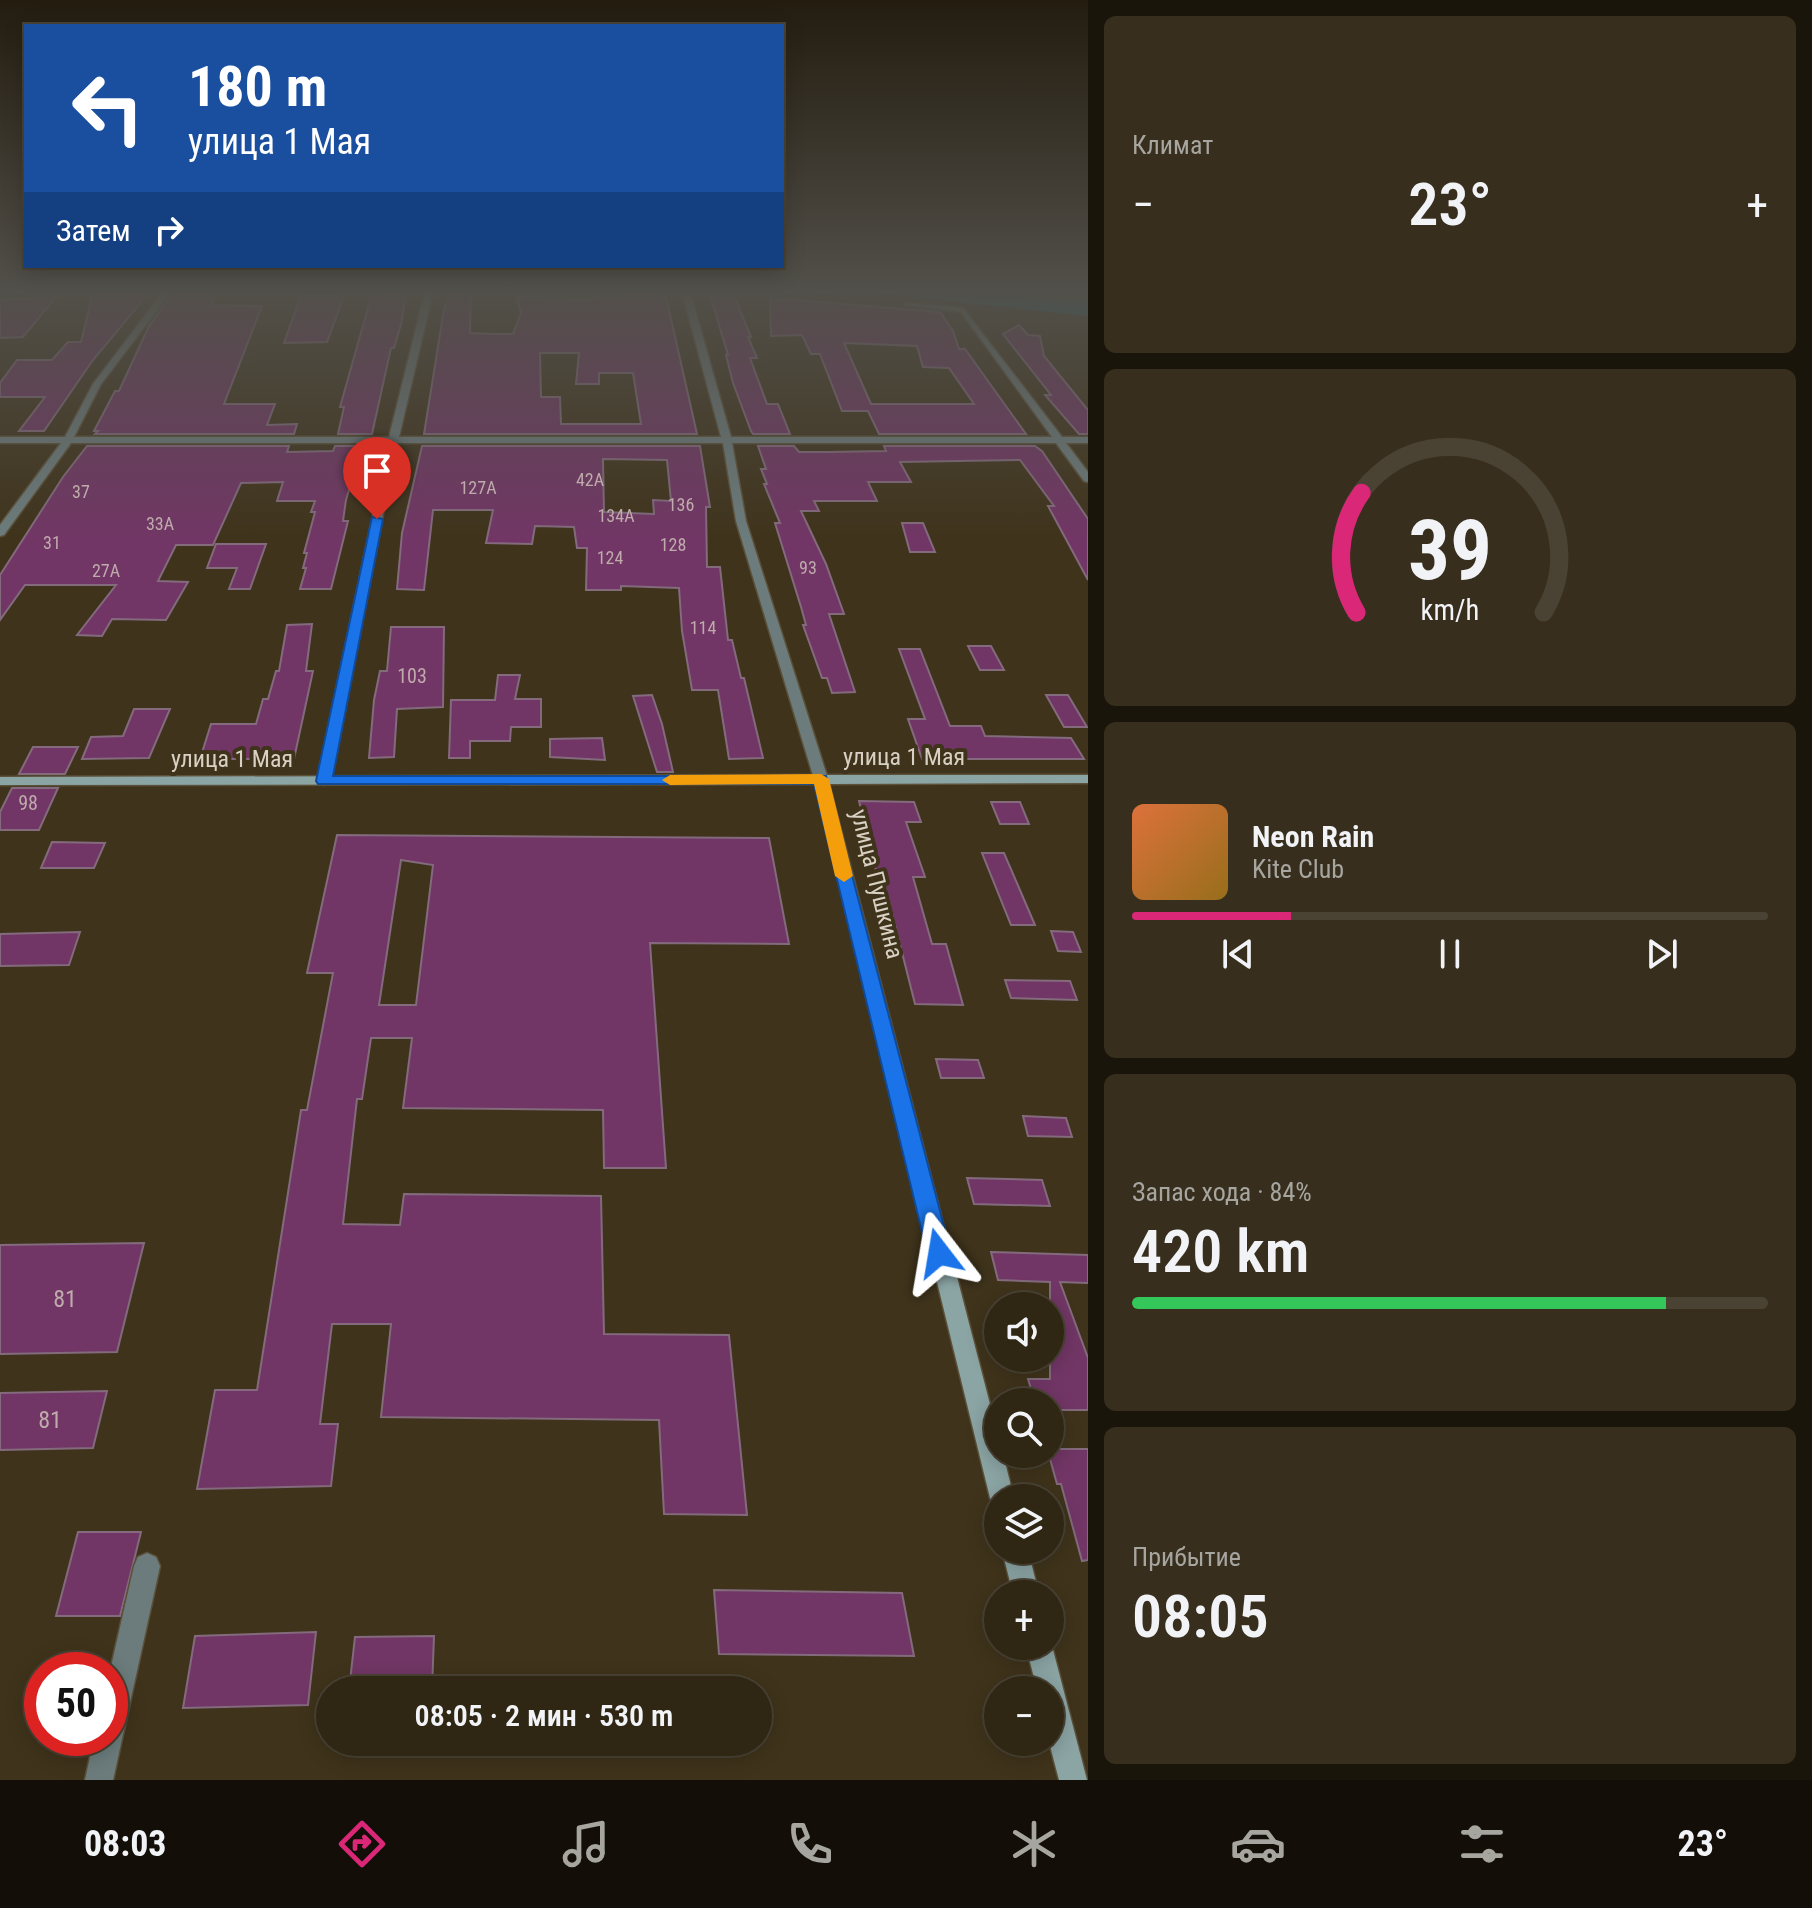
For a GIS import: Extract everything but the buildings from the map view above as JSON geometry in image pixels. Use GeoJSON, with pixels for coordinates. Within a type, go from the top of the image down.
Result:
{"type":"FeatureCollection","features":[{"type":"Feature","properties":{"kind":"main road","name":"улица Пушкина"},"geometry":{"type":"LineString","coordinates":[[821,779],[998,1484]]}},
{"type":"Feature","properties":{"kind":"main road","name":"улица 1 Мая"},"geometry":{"type":"LineString","coordinates":[[0,781],[1088,779]]}},
{"type":"Feature","properties":{"kind":"main road"},"geometry":{"type":"LineString","coordinates":[[1043,1660],[1073,1780]]}},
{"type":"Feature","properties":{"kind":"street"},"geometry":{"type":"LineString","coordinates":[[0,533],[68,440],[107,371]]}},
{"type":"Feature","properties":{"kind":"street"},"geometry":{"type":"LineString","coordinates":[[324,781],[410,371]]}},
{"type":"Feature","properties":{"kind":"street","name":"улица Пушкина"},"geometry":{"type":"LineString","coordinates":[[708,371],[727,440],[741,521],[821,779]]}},
{"type":"Feature","properties":{"kind":"street"},"geometry":{"type":"LineString","coordinates":[[1009,371],[1088,479]]}},
{"type":"Feature","properties":{"kind":"street"},"geometry":{"type":"LineString","coordinates":[[0,440],[1088,440]]}},
{"type":"Feature","properties":{"kind":"street"},"geometry":{"type":"LineString","coordinates":[[128,1652],[147,1566]]}},
{"type":"Feature","properties":{"kind":"street"},"geometry":{"type":"LineString","coordinates":[[99,1780],[104,1756]]}},
{"type":"Feature","properties":{"kind":"slow traffic"},"geometry":{"type":"LineString","coordinates":[[670,780],[821,779],[844,876]]}},
{"type":"Feature","properties":{"kind":"route"},"geometry":{"type":"LineString","coordinates":[[377,519],[324,781],[821,779],[939,1253]]}}]}
